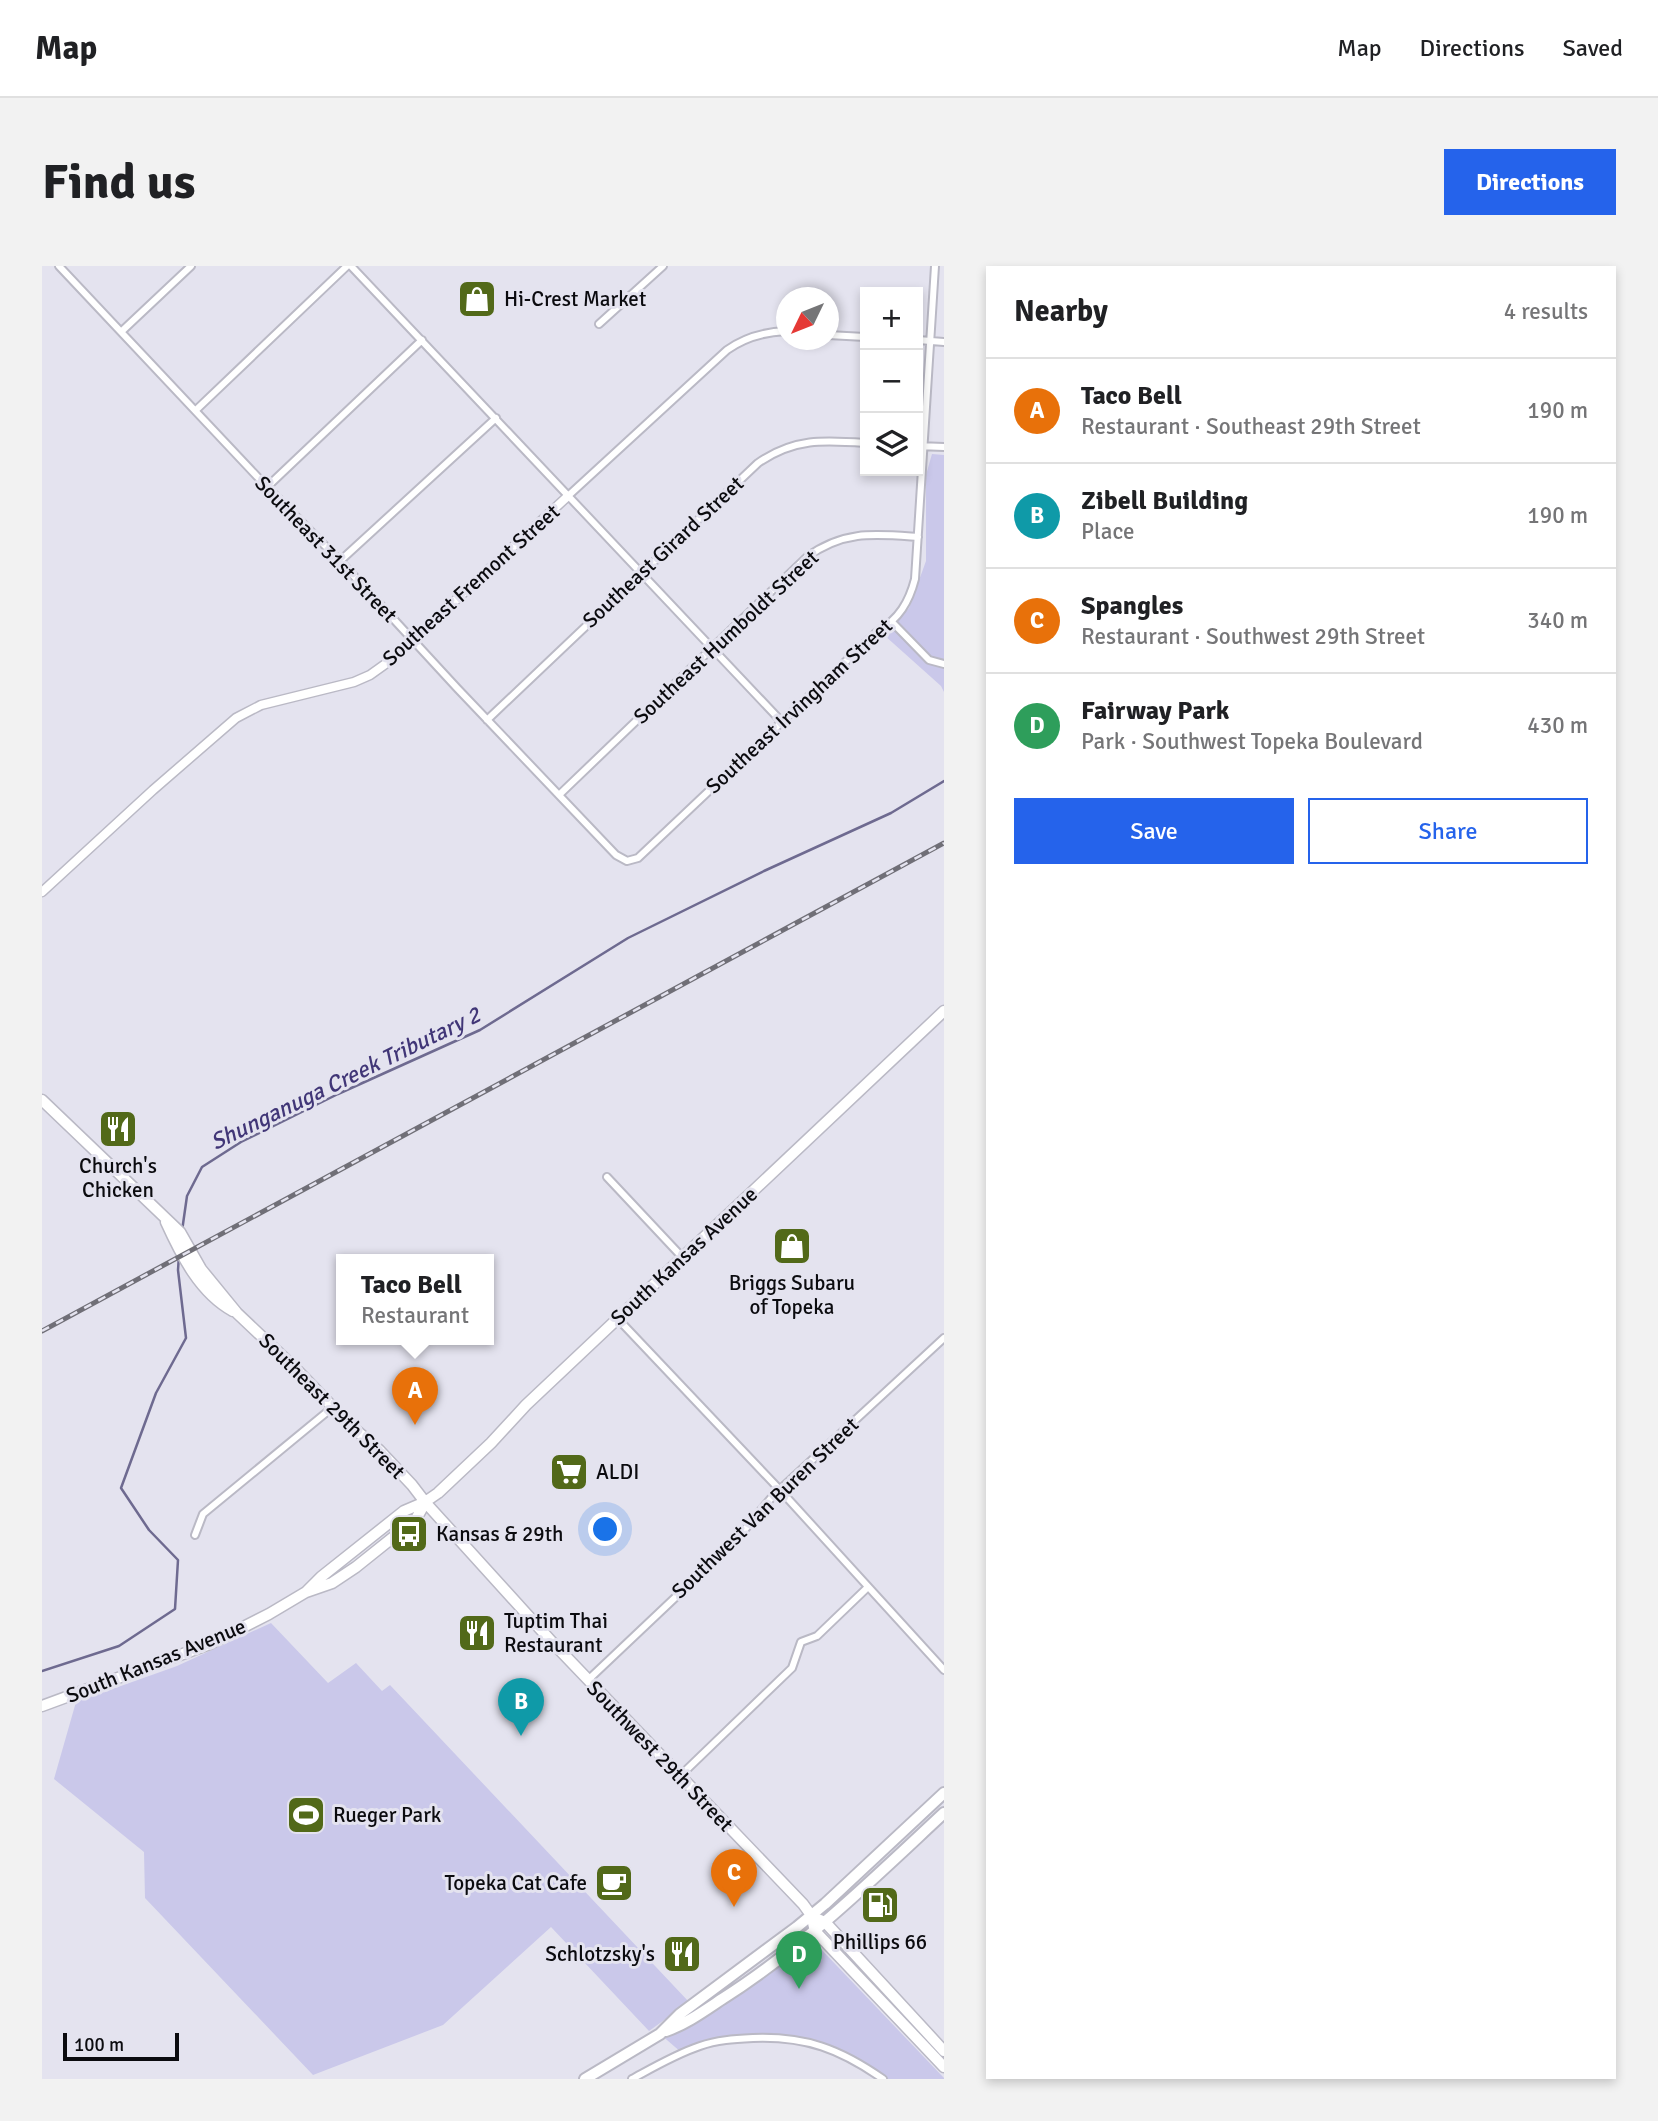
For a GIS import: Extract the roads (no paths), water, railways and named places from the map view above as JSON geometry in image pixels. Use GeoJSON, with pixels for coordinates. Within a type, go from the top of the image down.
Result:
{"type":"FeatureCollection","features":[{"type":"Feature","properties":{"kind":"main road","name":"South Kansas Avenue"},"geometry":{"type":"LineString","coordinates":[[42,1706],[210,1644],[269,1614],[306,1592],[404,1511],[438,1493],[491,1443],[526,1405],[944,1011]]}},
{"type":"Feature","properties":{"kind":"main road","name":"Southeast 29th Street"},"geometry":{"type":"LineString","coordinates":[[42,1100],[180,1232],[201,1269],[237,1313],[350,1425],[379,1450],[425,1502]]}},
{"type":"Feature","properties":{"kind":"main road","name":"Southwest 29th Street"},"geometry":{"type":"LineString","coordinates":[[425,1502],[588,1680],[803,1904],[811,1915],[815,1931],[944,2067]]}},
{"type":"Feature","properties":{"kind":"main road"},"geometry":{"type":"LineString","coordinates":[[660,2034],[680,2014],[811,1915],[944,1793]]}},
{"type":"Feature","properties":{"kind":"main road"},"geometry":{"type":"LineString","coordinates":[[585,2079],[660,2034],[679,2027],[746,1984],[815,1931],[944,1813]]}},
{"type":"Feature","properties":{"kind":"main road","name":"Southwest 29th Street"},"geometry":{"type":"LineString","coordinates":[[811,1915],[825,1922],[944,2051]]}},
{"type":"Feature","properties":{"kind":"street","name":"Southeast 31st Street"},"geometry":{"type":"LineString","coordinates":[[59,266],[267,487],[341,561],[615,855],[623,860]]}},
{"type":"Feature","properties":{"kind":"street"},"geometry":{"type":"LineString","coordinates":[[121,331],[191,266]]}},
{"type":"Feature","properties":{"kind":"street"},"geometry":{"type":"LineString","coordinates":[[196,410],[349,266],[781,721]]}},
{"type":"Feature","properties":{"kind":"street"},"geometry":{"type":"LineString","coordinates":[[599,324],[663,266]]}},
{"type":"Feature","properties":{"kind":"street","name":"Southeast Irvingham Street"},"geometry":{"type":"LineString","coordinates":[[923,423],[935,266]]}},
{"type":"Feature","properties":{"kind":"street","name":"Southeast Fremont Street"},"geometry":{"type":"LineString","coordinates":[[42,892],[236,718],[261,705],[354,682],[385,664],[414,641],[727,350],[746,338],[776,332]]}},
{"type":"Feature","properties":{"kind":"street"},"geometry":{"type":"LineString","coordinates":[[839,336],[860,337]]}},
{"type":"Feature","properties":{"kind":"street"},"geometry":{"type":"LineString","coordinates":[[923,340],[944,342]]}},
{"type":"Feature","properties":{"kind":"street"},"geometry":{"type":"LineString","coordinates":[[267,487],[422,341]]}},
{"type":"Feature","properties":{"kind":"street"},"geometry":{"type":"LineString","coordinates":[[341,561],[496,418]]}},
{"type":"Feature","properties":{"kind":"street","name":"Southeast Girard Street"},"geometry":{"type":"LineString","coordinates":[[487,720],[751,469],[785,448],[812,441],[860,443]]}},
{"type":"Feature","properties":{"kind":"street"},"geometry":{"type":"LineString","coordinates":[[923,446],[944,447]]}},
{"type":"Feature","properties":{"kind":"street","name":"Southeast Irvingham Street"},"geometry":{"type":"LineString","coordinates":[[623,860],[638,858],[781,721],[878,631],[892,622],[906,604],[915,579],[920,476]]}},
{"type":"Feature","properties":{"kind":"street","name":"Southeast Humboldt Street"},"geometry":{"type":"LineString","coordinates":[[559,795],[807,557],[828,544],[856,535],[918,537]]}},
{"type":"Feature","properties":{"kind":"street"},"geometry":{"type":"LineString","coordinates":[[892,622],[929,660],[944,664]]}},
{"type":"Feature","properties":{"kind":"street"},"geometry":{"type":"LineString","coordinates":[[607,1177],[683,1258]]}},
{"type":"Feature","properties":{"kind":"street"},"geometry":{"type":"LineString","coordinates":[[618,1319],[780,1490],[944,1670]]}},
{"type":"Feature","properties":{"kind":"street","name":"Southwest Van Buren Street"},"geometry":{"type":"LineString","coordinates":[[588,1680],[736,1540],[780,1490],[944,1338]]}},
{"type":"Feature","properties":{"kind":"street"},"geometry":{"type":"LineString","coordinates":[[195,1535],[203,1514],[333,1407]]}},
{"type":"Feature","properties":{"kind":"street"},"geometry":{"type":"LineString","coordinates":[[680,1776],[792,1668],[801,1642],[817,1636],[868,1587]]}},
{"type":"Feature","properties":{"kind":"street"},"geometry":{"type":"LineString","coordinates":[[632,2079],[707,2043],[728,2039],[776,2037],[811,2042],[829,2049],[883,2079]]}},
{"type":"Feature","properties":{"kind":"waterway","name":"Shunganuga Creek Tributary 2"},"geometry":{"type":"LineString","coordinates":[[182,1231],[187,1196],[202,1167],[241,1142],[338,1094],[480,1030],[628,938],[764,871],[891,813],[944,781]]}},
{"type":"Feature","properties":{"kind":"waterway","name":"Shunganuga Creek Tributary 2"},"geometry":{"type":"LineString","coordinates":[[42,1671],[119,1646],[175,1609],[178,1560],[149,1530],[121,1488],[156,1393],[186,1338],[178,1270],[179,1255]]}},
{"type":"Feature","properties":{"kind":"railway"},"geometry":{"type":"LineString","coordinates":[[42,1331],[944,843]]}},
{"type":"Feature","properties":{"kind":"place","name":"Hi-Crest Market"},"geometry":{"type":"Point","coordinates":[477,299]}},
{"type":"Feature","properties":{"kind":"place","name":"Church's Chicken"},"geometry":{"type":"Point","coordinates":[118,1129]}},
{"type":"Feature","properties":{"kind":"place","name":"Briggs Subaru of Topeka"},"geometry":{"type":"Point","coordinates":[792,1246]}},
{"type":"Feature","properties":{"kind":"place","name":"Taco Bell"},"geometry":{"type":"Point","coordinates":[415,1425]}},
{"type":"Feature","properties":{"kind":"place","name":"ALDI"},"geometry":{"type":"Point","coordinates":[569,1472]}},
{"type":"Feature","properties":{"kind":"place","name":"Kansas & 29th"},"geometry":{"type":"Point","coordinates":[409,1534]}},
{"type":"Feature","properties":{"kind":"place","name":"Tuptim Thai Restaurant"},"geometry":{"type":"Point","coordinates":[477,1633]}},
{"type":"Feature","properties":{"kind":"place","name":"Zibell Building"},"geometry":{"type":"Point","coordinates":[521,1736]}},
{"type":"Feature","properties":{"kind":"place","name":"Rueger Park"},"geometry":{"type":"Point","coordinates":[306,1815]}},
{"type":"Feature","properties":{"kind":"place","name":"Topeka Cat Cafe"},"geometry":{"type":"Point","coordinates":[614,1883]}},
{"type":"Feature","properties":{"kind":"place","name":"Phillips 66"},"geometry":{"type":"Point","coordinates":[880,1905]}},
{"type":"Feature","properties":{"kind":"place","name":"Spangles"},"geometry":{"type":"Point","coordinates":[734,1907]}},
{"type":"Feature","properties":{"kind":"place","name":"Schlotzsky's"},"geometry":{"type":"Point","coordinates":[682,1954]}},
{"type":"Feature","properties":{"kind":"place","name":"Fairway Park"},"geometry":{"type":"Point","coordinates":[799,1989]}}]}
